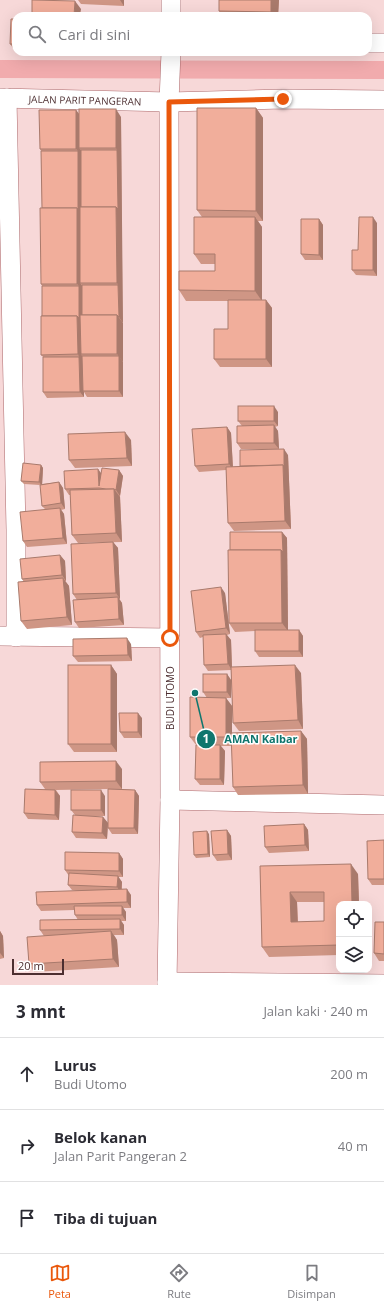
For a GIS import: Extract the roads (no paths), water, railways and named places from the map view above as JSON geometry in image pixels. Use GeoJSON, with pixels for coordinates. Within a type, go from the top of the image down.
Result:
{"type":"FeatureCollection","features":[{"type":"Feature","properties":{"kind":"street"},"geometry":{"type":"LineString","coordinates":[[171,0],[171,12]]}},
{"type":"Feature","properties":{"kind":"street"},"geometry":{"type":"LineString","coordinates":[[372,43],[384,43]]}},
{"type":"Feature","properties":{"kind":"street","name":"BUDI UTOMO"},"geometry":{"type":"LineString","coordinates":[[167,984],[170,800],[170,56]]}},
{"type":"Feature","properties":{"kind":"street","name":"JALAN PARIT PANGERAN"},"geometry":{"type":"LineString","coordinates":[[3,98],[169,95],[283,99],[384,100]]}},
{"type":"Feature","properties":{"kind":"street"},"geometry":{"type":"LineString","coordinates":[[3,98],[8,637],[170,638]]}},
{"type":"Feature","properties":{"kind":"street"},"geometry":{"type":"LineString","coordinates":[[170,800],[384,805]]}},
{"type":"Feature","properties":{"kind":"street"},"geometry":{"type":"LineString","coordinates":[[167,984],[384,984]]}},
{"type":"Feature","properties":{"kind":"waterway"},"geometry":{"type":"LineString","coordinates":[[0,69],[384,70]]}},
{"type":"Feature","properties":{"kind":"place","name":"AMAN Kalbar"},"geometry":{"type":"Point","coordinates":[195,693]}}]}
